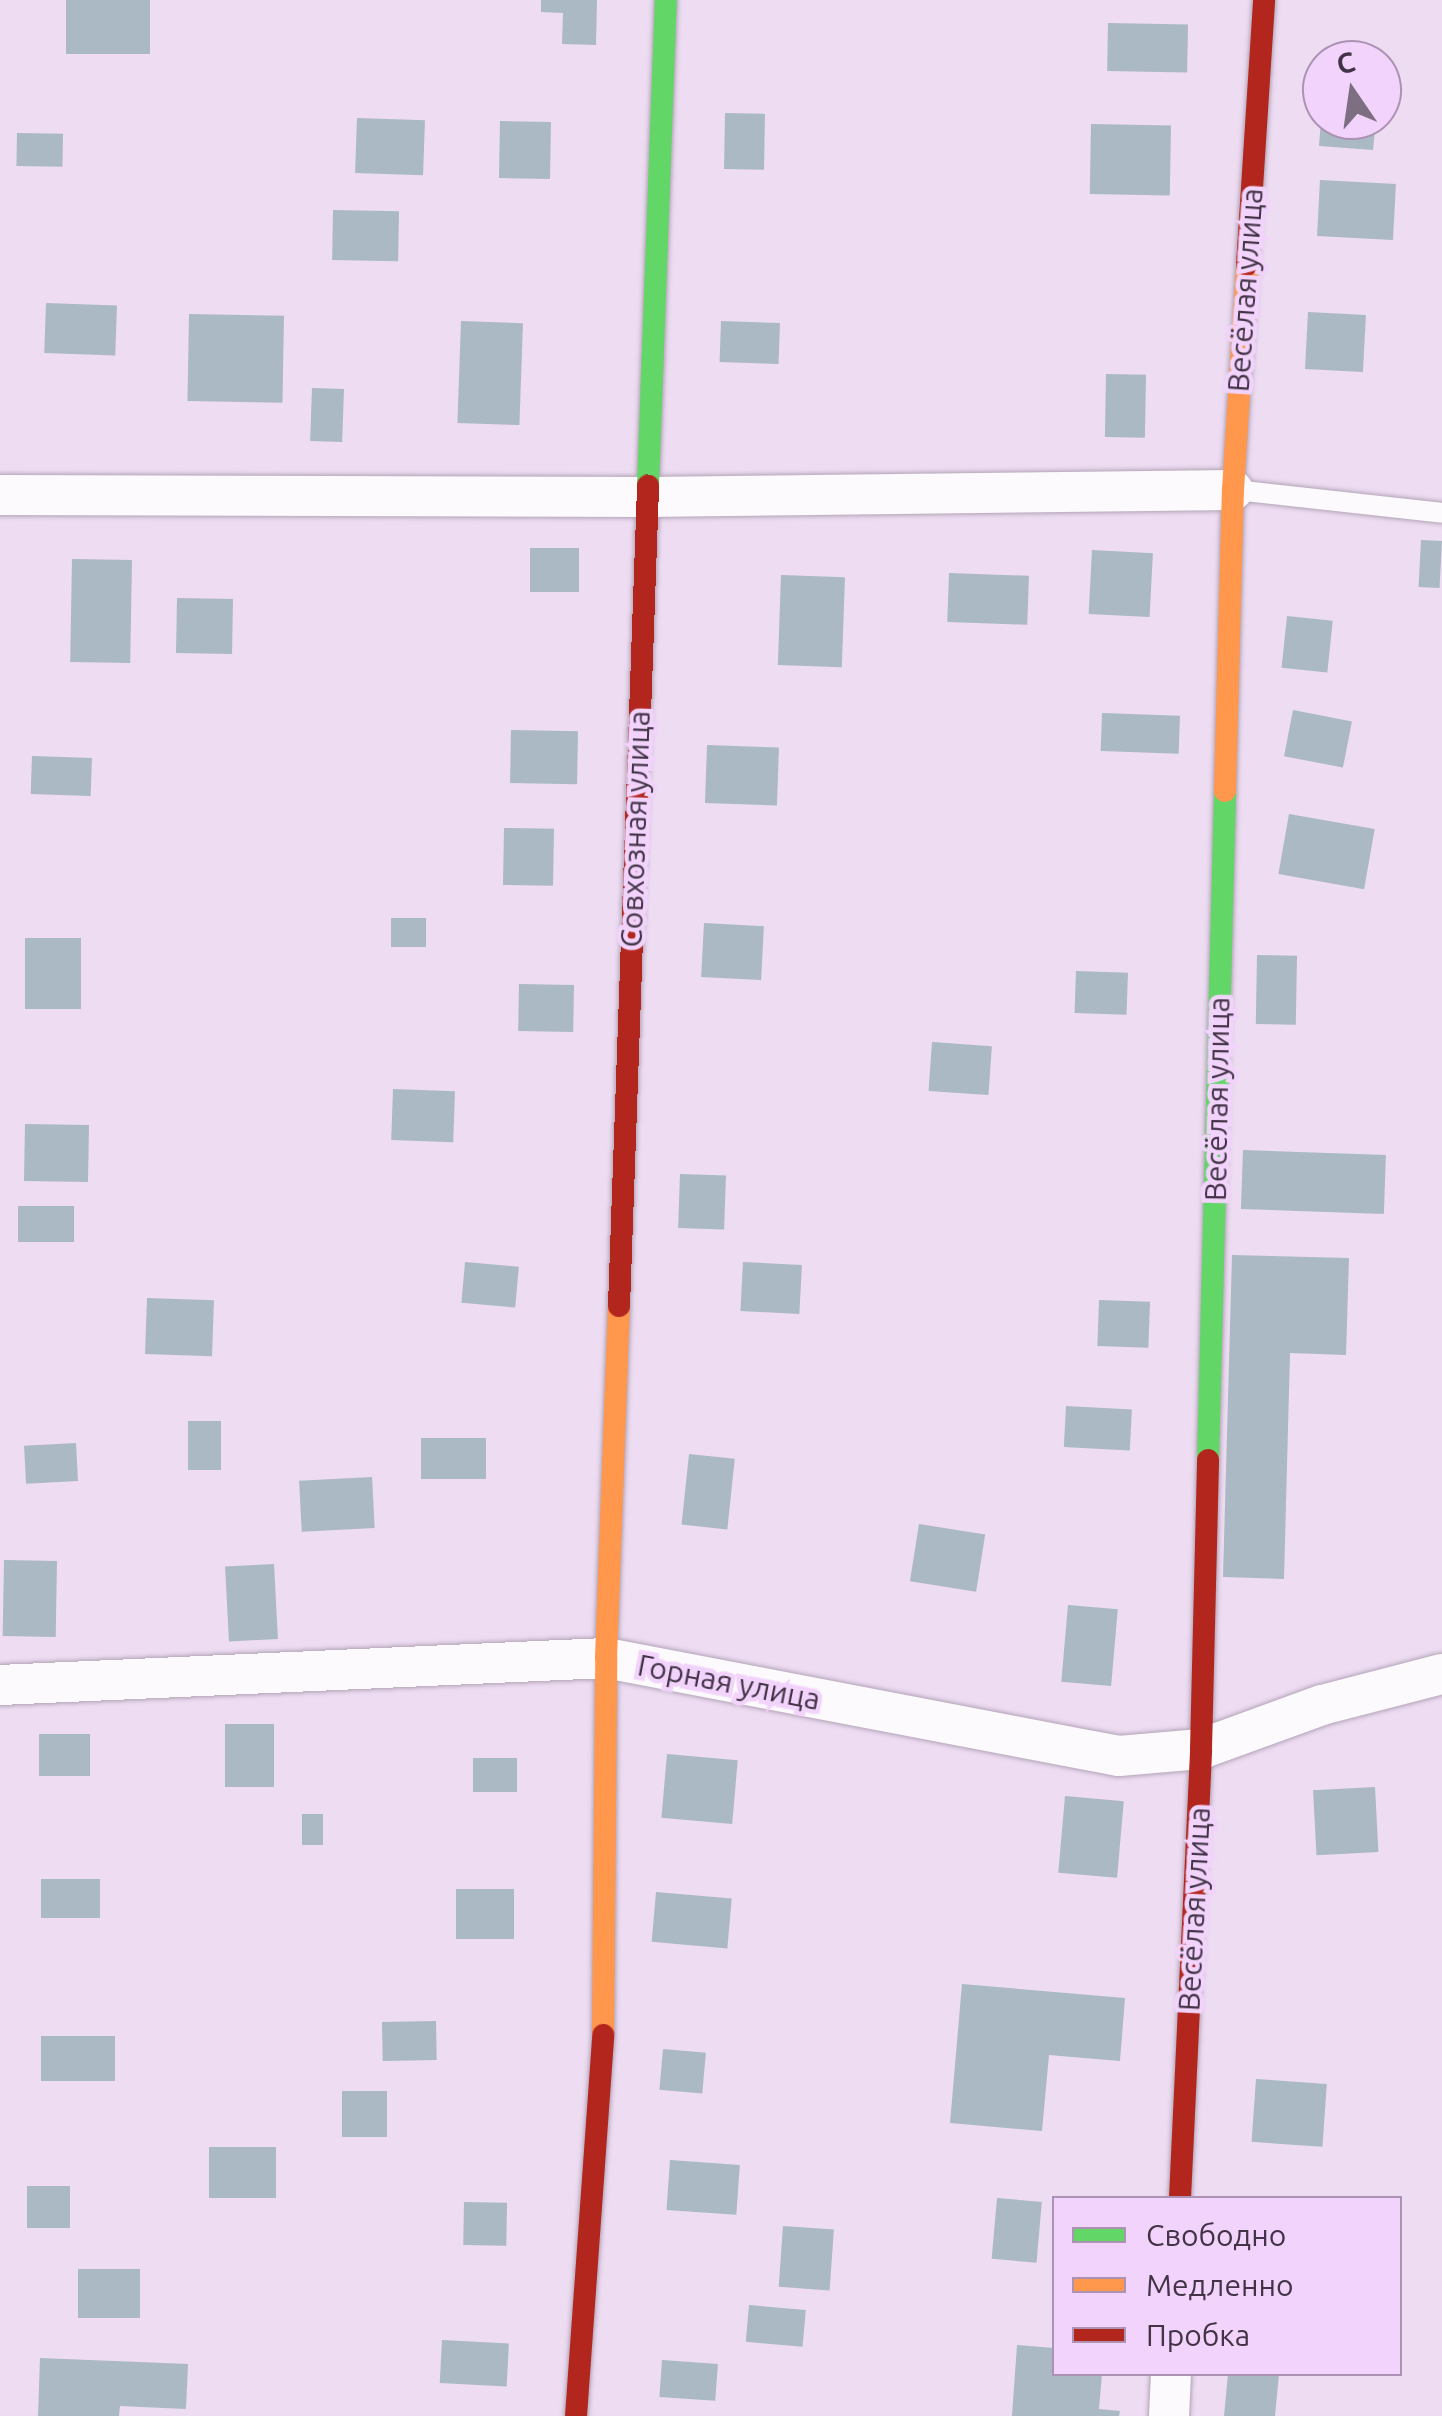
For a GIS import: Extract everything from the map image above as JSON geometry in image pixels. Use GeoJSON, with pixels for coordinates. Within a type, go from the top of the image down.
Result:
{"type":"FeatureCollection","features":[{"type":"Feature","properties":{"kind":"street","name":"Совхозная улица"},"geometry":{"type":"LineString","coordinates":[[576,2416],[603,2083],[606,1658],[666,0]]}},
{"type":"Feature","properties":{"kind":"street","name":"Весёлая улица"},"geometry":{"type":"LineString","coordinates":[[1180,2196],[1201,1749],[1233,490],[1264,0]]}},
{"type":"Feature","properties":{"kind":"street"},"geometry":{"type":"LineString","coordinates":[[0,495],[646,496],[1233,490]]}},
{"type":"Feature","properties":{"kind":"street","name":"Горная улица"},"geometry":{"type":"LineString","coordinates":[[0,1685],[606,1658],[1119,1756],[1201,1749],[1322,1704],[1442,1674]]}},
{"type":"Feature","properties":{"kind":"street"},"geometry":{"type":"LineString","coordinates":[[1170,2416],[1172,2376]]}},
{"type":"Feature","properties":{"kind":"lane"},"geometry":{"type":"LineString","coordinates":[[1233,490],[1442,513]]}},
{"type":"Feature","properties":{"kind":"building"},"geometry":{"type":"Polygon","coordinates":[[[66,0],[150,0],[150,54],[66,54],[66,0]]]}},
{"type":"Feature","properties":{"kind":"building"},"geometry":{"type":"Polygon","coordinates":[[[541,0],[597,0],[596,45],[562,44],[563,13],[541,12],[541,0]]]}},
{"type":"Feature","properties":{"kind":"building"},"geometry":{"type":"Polygon","coordinates":[[[1108,23],[1188,24],[1187,72],[1107,71],[1108,23]]]}},
{"type":"Feature","properties":{"kind":"building"},"geometry":{"type":"Polygon","coordinates":[[[725,113],[765,114],[764,170],[724,169],[725,113]]]}},
{"type":"Feature","properties":{"kind":"building"},"geometry":{"type":"Polygon","coordinates":[[[357,118],[425,120],[423,175],[355,173],[357,118]]]}},
{"type":"Feature","properties":{"kind":"building"},"geometry":{"type":"Polygon","coordinates":[[[500,121],[551,122],[550,179],[499,178],[500,121]]]}},
{"type":"Feature","properties":{"kind":"building"},"geometry":{"type":"Polygon","coordinates":[[[1091,124],[1171,125],[1170,195],[1090,194],[1091,124]]]}},
{"type":"Feature","properties":{"kind":"building"},"geometry":{"type":"Polygon","coordinates":[[[17,133],[63,134],[62,167],[16,166],[17,133]]]}},
{"type":"Feature","properties":{"kind":"building"},"geometry":{"type":"Polygon","coordinates":[[[1319,140],[1374,140],[1373,150],[1319,146],[1319,140]]]}},
{"type":"Feature","properties":{"kind":"building"},"geometry":{"type":"Polygon","coordinates":[[[1320,180],[1396,184],[1393,240],[1317,236],[1320,180]]]}},
{"type":"Feature","properties":{"kind":"building"},"geometry":{"type":"Polygon","coordinates":[[[333,210],[399,211],[398,261],[332,260],[333,210]]]}},
{"type":"Feature","properties":{"kind":"building"},"geometry":{"type":"Polygon","coordinates":[[[46,303],[117,305],[115,355],[44,353],[46,303]]]}},
{"type":"Feature","properties":{"kind":"building"},"geometry":{"type":"Polygon","coordinates":[[[1308,312],[1366,315],[1363,372],[1305,369],[1308,312]]]}},
{"type":"Feature","properties":{"kind":"building"},"geometry":{"type":"Polygon","coordinates":[[[189,314],[284,316],[282,403],[187,401],[189,314]]]}},
{"type":"Feature","properties":{"kind":"building"},"geometry":{"type":"Polygon","coordinates":[[[461,321],[523,323],[519,425],[457,423],[461,321]]]}},
{"type":"Feature","properties":{"kind":"building"},"geometry":{"type":"Polygon","coordinates":[[[721,321],[780,323],[779,364],[720,362],[721,321]]]}},
{"type":"Feature","properties":{"kind":"building"},"geometry":{"type":"Polygon","coordinates":[[[1106,374],[1146,375],[1145,438],[1105,437],[1106,374]]]}},
{"type":"Feature","properties":{"kind":"building"},"geometry":{"type":"Polygon","coordinates":[[[312,388],[344,389],[342,442],[310,441],[312,388]]]}},
{"type":"Feature","properties":{"kind":"building"},"geometry":{"type":"Polygon","coordinates":[[[1421,540],[1442,541],[1440,588],[1419,587],[1421,540]]]}},
{"type":"Feature","properties":{"kind":"building"},"geometry":{"type":"Polygon","coordinates":[[[530,548],[579,548],[579,592],[530,592],[530,548]]]}},
{"type":"Feature","properties":{"kind":"building"},"geometry":{"type":"Polygon","coordinates":[[[1092,550],[1153,553],[1150,617],[1089,614],[1092,550]]]}},
{"type":"Feature","properties":{"kind":"building"},"geometry":{"type":"Polygon","coordinates":[[[72,559],[132,560],[130,663],[70,662],[72,559]]]}},
{"type":"Feature","properties":{"kind":"building"},"geometry":{"type":"Polygon","coordinates":[[[949,573],[1029,576],[1027,625],[947,622],[949,573]]]}},
{"type":"Feature","properties":{"kind":"building"},"geometry":{"type":"Polygon","coordinates":[[[781,575],[845,577],[842,667],[778,665],[781,575]]]}},
{"type":"Feature","properties":{"kind":"building"},"geometry":{"type":"Polygon","coordinates":[[[177,598],[233,599],[232,654],[176,653],[177,598]]]}},
{"type":"Feature","properties":{"kind":"building"},"geometry":{"type":"Polygon","coordinates":[[[1287,616],[1333,621],[1327,673],[1282,668],[1287,616]]]}},
{"type":"Feature","properties":{"kind":"building"},"geometry":{"type":"Polygon","coordinates":[[[1293,710],[1352,721],[1343,768],[1284,756],[1293,710]]]}},
{"type":"Feature","properties":{"kind":"building"},"geometry":{"type":"Polygon","coordinates":[[[1102,713],[1180,716],[1179,754],[1101,751],[1102,713]]]}},
{"type":"Feature","properties":{"kind":"building"},"geometry":{"type":"Polygon","coordinates":[[[511,730],[578,731],[577,784],[510,783],[511,730]]]}},
{"type":"Feature","properties":{"kind":"building"},"geometry":{"type":"Polygon","coordinates":[[[707,745],[779,748],[777,805],[705,803],[707,745]]]}},
{"type":"Feature","properties":{"kind":"building"},"geometry":{"type":"Polygon","coordinates":[[[32,756],[92,758],[91,796],[31,794],[32,756]]]}},
{"type":"Feature","properties":{"kind":"building"},"geometry":{"type":"Polygon","coordinates":[[[1289,814],[1375,829],[1364,889],[1278,874],[1289,814]]]}},
{"type":"Feature","properties":{"kind":"building"},"geometry":{"type":"Polygon","coordinates":[[[504,828],[554,829],[553,886],[503,885],[504,828]]]}},
{"type":"Feature","properties":{"kind":"building"},"geometry":{"type":"Polygon","coordinates":[[[391,918],[426,918],[426,947],[391,947],[391,918]]]}},
{"type":"Feature","properties":{"kind":"building"},"geometry":{"type":"Polygon","coordinates":[[[704,923],[764,926],[761,980],[701,977],[704,923]]]}},
{"type":"Feature","properties":{"kind":"building"},"geometry":{"type":"Polygon","coordinates":[[[25,938],[81,938],[81,1009],[25,1009],[25,938]]]}},
{"type":"Feature","properties":{"kind":"building"},"geometry":{"type":"Polygon","coordinates":[[[1257,955],[1297,956],[1296,1025],[1256,1024],[1257,955]]]}},
{"type":"Feature","properties":{"kind":"building"},"geometry":{"type":"Polygon","coordinates":[[[1076,971],[1128,973],[1127,1015],[1075,1013],[1076,971]]]}},
{"type":"Feature","properties":{"kind":"building"},"geometry":{"type":"Polygon","coordinates":[[[519,984],[574,985],[573,1032],[518,1031],[519,984]]]}},
{"type":"Feature","properties":{"kind":"building"},"geometry":{"type":"Polygon","coordinates":[[[932,1042],[992,1046],[988,1095],[929,1091],[932,1042]]]}},
{"type":"Feature","properties":{"kind":"building"},"geometry":{"type":"Polygon","coordinates":[[[393,1089],[455,1091],[453,1142],[391,1140],[393,1089]]]}},
{"type":"Feature","properties":{"kind":"building"},"geometry":{"type":"Polygon","coordinates":[[[25,1124],[89,1125],[88,1182],[24,1181],[25,1124]]]}},
{"type":"Feature","properties":{"kind":"building"},"geometry":{"type":"Polygon","coordinates":[[[1243,1150],[1386,1155],[1384,1214],[1241,1209],[1243,1150]]]}},
{"type":"Feature","properties":{"kind":"building"},"geometry":{"type":"Polygon","coordinates":[[[680,1174],[726,1176],[724,1230],[678,1228],[680,1174]]]}},
{"type":"Feature","properties":{"kind":"building"},"geometry":{"type":"Polygon","coordinates":[[[18,1206],[74,1206],[74,1242],[18,1242],[18,1206]]]}},
{"type":"Feature","properties":{"kind":"building"},"geometry":{"type":"Polygon","coordinates":[[[1232,1255],[1349,1258],[1346,1355],[1290,1353],[1284,1579],[1223,1577],[1232,1255]]]}},
{"type":"Feature","properties":{"kind":"building"},"geometry":{"type":"Polygon","coordinates":[[[465,1262],[519,1267],[515,1308],[461,1303],[465,1262]]]}},
{"type":"Feature","properties":{"kind":"building"},"geometry":{"type":"Polygon","coordinates":[[[743,1262],[802,1265],[799,1314],[740,1311],[743,1262]]]}},
{"type":"Feature","properties":{"kind":"building"},"geometry":{"type":"Polygon","coordinates":[[[147,1298],[214,1300],[212,1356],[145,1354],[147,1298]]]}},
{"type":"Feature","properties":{"kind":"building"},"geometry":{"type":"Polygon","coordinates":[[[1099,1300],[1150,1302],[1148,1348],[1097,1346],[1099,1300]]]}},
{"type":"Feature","properties":{"kind":"building"},"geometry":{"type":"Polygon","coordinates":[[[1066,1406],[1132,1409],[1130,1450],[1064,1447],[1066,1406]]]}},
{"type":"Feature","properties":{"kind":"building"},"geometry":{"type":"Polygon","coordinates":[[[188,1421],[221,1421],[221,1470],[188,1470],[188,1421]]]}},
{"type":"Feature","properties":{"kind":"building"},"geometry":{"type":"Polygon","coordinates":[[[421,1438],[486,1438],[486,1479],[421,1479],[421,1438]]]}},
{"type":"Feature","properties":{"kind":"building"},"geometry":{"type":"Polygon","coordinates":[[[76,1443],[78,1481],[26,1484],[24,1446],[76,1443]]]}},
{"type":"Feature","properties":{"kind":"building"},"geometry":{"type":"Polygon","coordinates":[[[689,1454],[735,1459],[727,1529],[682,1525],[689,1454]]]}},
{"type":"Feature","properties":{"kind":"building"},"geometry":{"type":"Polygon","coordinates":[[[372,1477],[375,1528],[302,1532],[299,1481],[372,1477]]]}},
{"type":"Feature","properties":{"kind":"building"},"geometry":{"type":"Polygon","coordinates":[[[919,1524],[985,1534],[976,1592],[910,1581],[919,1524]]]}},
{"type":"Feature","properties":{"kind":"building"},"geometry":{"type":"Polygon","coordinates":[[[4,1560],[57,1561],[56,1637],[3,1636],[4,1560]]]}},
{"type":"Feature","properties":{"kind":"building"},"geometry":{"type":"Polygon","coordinates":[[[274,1564],[278,1639],[229,1641],[225,1567],[274,1564]]]}},
{"type":"Feature","properties":{"kind":"building"},"geometry":{"type":"Polygon","coordinates":[[[1068,1605],[1118,1609],[1111,1686],[1061,1682],[1068,1605]]]}},
{"type":"Feature","properties":{"kind":"building"},"geometry":{"type":"Polygon","coordinates":[[[225,1724],[274,1724],[274,1787],[225,1787],[225,1724]]]}},
{"type":"Feature","properties":{"kind":"building"},"geometry":{"type":"Polygon","coordinates":[[[39,1734],[90,1734],[90,1776],[39,1776],[39,1734]]]}},
{"type":"Feature","properties":{"kind":"building"},"geometry":{"type":"Polygon","coordinates":[[[667,1754],[738,1760],[732,1824],[661,1818],[667,1754]]]}},
{"type":"Feature","properties":{"kind":"building"},"geometry":{"type":"Polygon","coordinates":[[[473,1758],[517,1758],[517,1792],[473,1792],[473,1758]]]}},
{"type":"Feature","properties":{"kind":"building"},"geometry":{"type":"Polygon","coordinates":[[[1375,1787],[1378,1852],[1316,1855],[1313,1790],[1375,1787]]]}},
{"type":"Feature","properties":{"kind":"building"},"geometry":{"type":"Polygon","coordinates":[[[1065,1796],[1124,1801],[1117,1878],[1058,1873],[1065,1796]]]}},
{"type":"Feature","properties":{"kind":"building"},"geometry":{"type":"Polygon","coordinates":[[[302,1814],[323,1814],[323,1845],[302,1845],[302,1814]]]}},
{"type":"Feature","properties":{"kind":"building"},"geometry":{"type":"Polygon","coordinates":[[[41,1879],[100,1879],[100,1918],[41,1918],[41,1879]]]}},
{"type":"Feature","properties":{"kind":"building"},"geometry":{"type":"Polygon","coordinates":[[[456,1889],[514,1889],[514,1939],[456,1939],[456,1889]]]}},
{"type":"Feature","properties":{"kind":"building"},"geometry":{"type":"Polygon","coordinates":[[[656,1892],[732,1899],[727,1948],[652,1942],[656,1892]]]}},
{"type":"Feature","properties":{"kind":"building"},"geometry":{"type":"Polygon","coordinates":[[[962,1984],[1125,1998],[1120,2061],[1049,2055],[1042,2131],[950,2123],[962,1984]]]}},
{"type":"Feature","properties":{"kind":"building"},"geometry":{"type":"Polygon","coordinates":[[[436,2021],[437,2060],[383,2061],[382,2022],[436,2021]]]}},
{"type":"Feature","properties":{"kind":"building"},"geometry":{"type":"Polygon","coordinates":[[[41,2036],[115,2036],[115,2081],[41,2081],[41,2036]]]}},
{"type":"Feature","properties":{"kind":"building"},"geometry":{"type":"Polygon","coordinates":[[[663,2049],[706,2053],[702,2094],[659,2090],[663,2049]]]}},
{"type":"Feature","properties":{"kind":"building"},"geometry":{"type":"Polygon","coordinates":[[[1256,2079],[1327,2084],[1322,2147],[1252,2142],[1256,2079]]]}},
{"type":"Feature","properties":{"kind":"building"},"geometry":{"type":"Polygon","coordinates":[[[342,2091],[387,2091],[387,2137],[342,2137],[342,2091]]]}},
{"type":"Feature","properties":{"kind":"building"},"geometry":{"type":"Polygon","coordinates":[[[209,2147],[276,2147],[276,2198],[209,2198],[209,2147]]]}},
{"type":"Feature","properties":{"kind":"building"},"geometry":{"type":"Polygon","coordinates":[[[670,2160],[740,2165],[736,2215],[667,2210],[670,2160]]]}},
{"type":"Feature","properties":{"kind":"building"},"geometry":{"type":"Polygon","coordinates":[[[27,2186],[70,2186],[70,2228],[27,2228],[27,2186]]]}},
{"type":"Feature","properties":{"kind":"building"},"geometry":{"type":"Polygon","coordinates":[[[997,2198],[1042,2202],[1037,2263],[992,2259],[997,2198]]]}},
{"type":"Feature","properties":{"kind":"building"},"geometry":{"type":"Polygon","coordinates":[[[464,2202],[507,2203],[506,2246],[463,2245],[464,2202]]]}},
{"type":"Feature","properties":{"kind":"building"},"geometry":{"type":"Polygon","coordinates":[[[783,2226],[834,2230],[830,2290],[779,2287],[783,2226]]]}},
{"type":"Feature","properties":{"kind":"building"},"geometry":{"type":"Polygon","coordinates":[[[78,2269],[140,2269],[140,2318],[78,2318],[78,2269]]]}},
{"type":"Feature","properties":{"kind":"building"},"geometry":{"type":"Polygon","coordinates":[[[749,2305],[806,2310],[803,2347],[746,2342],[749,2305]]]}},
{"type":"Feature","properties":{"kind":"building"},"geometry":{"type":"Polygon","coordinates":[[[442,2340],[509,2344],[507,2386],[440,2383],[442,2340]]]}},
{"type":"Feature","properties":{"kind":"building"},"geometry":{"type":"Polygon","coordinates":[[[1017,2345],[1052,2348],[1052,2376],[1102,2376],[1099,2409],[1120,2411],[1119,2416],[1012,2416],[1017,2345]]]}},
{"type":"Feature","properties":{"kind":"building"},"geometry":{"type":"Polygon","coordinates":[[[40,2358],[188,2364],[186,2409],[120,2406],[119,2416],[38,2416],[40,2358]]]}},
{"type":"Feature","properties":{"kind":"building"},"geometry":{"type":"Polygon","coordinates":[[[662,2360],[718,2364],[715,2401],[659,2397],[662,2360]]]}},
{"type":"Feature","properties":{"kind":"building"},"geometry":{"type":"Polygon","coordinates":[[[1228,2376],[1279,2376],[1275,2416],[1224,2416],[1228,2376]]]}},
{"type":"Feature","properties":{"kind":"traffic: fast"},"geometry":{"type":"LineString","coordinates":[[648,486],[666,0]]}},
{"type":"Feature","properties":{"kind":"traffic: fast"},"geometry":{"type":"LineString","coordinates":[[1208,1460],[1225,791]]}},
{"type":"Feature","properties":{"kind":"traffic: slow"},"geometry":{"type":"LineString","coordinates":[[1225,791],[1233,490],[1247,265]]}},
{"type":"Feature","properties":{"kind":"traffic: slow"},"geometry":{"type":"LineString","coordinates":[[603,2035],[606,1658],[619,1306]]}},
{"type":"Feature","properties":{"kind":"traffic: jam"},"geometry":{"type":"LineString","coordinates":[[1247,265],[1264,0]]}},
{"type":"Feature","properties":{"kind":"traffic: jam"},"geometry":{"type":"LineString","coordinates":[[619,1306],[648,486]]}},
{"type":"Feature","properties":{"kind":"traffic: jam"},"geometry":{"type":"LineString","coordinates":[[1180,2196],[1201,1749],[1208,1460]]}},
{"type":"Feature","properties":{"kind":"traffic: jam"},"geometry":{"type":"LineString","coordinates":[[576,2416],[603,2035]]}}]}
